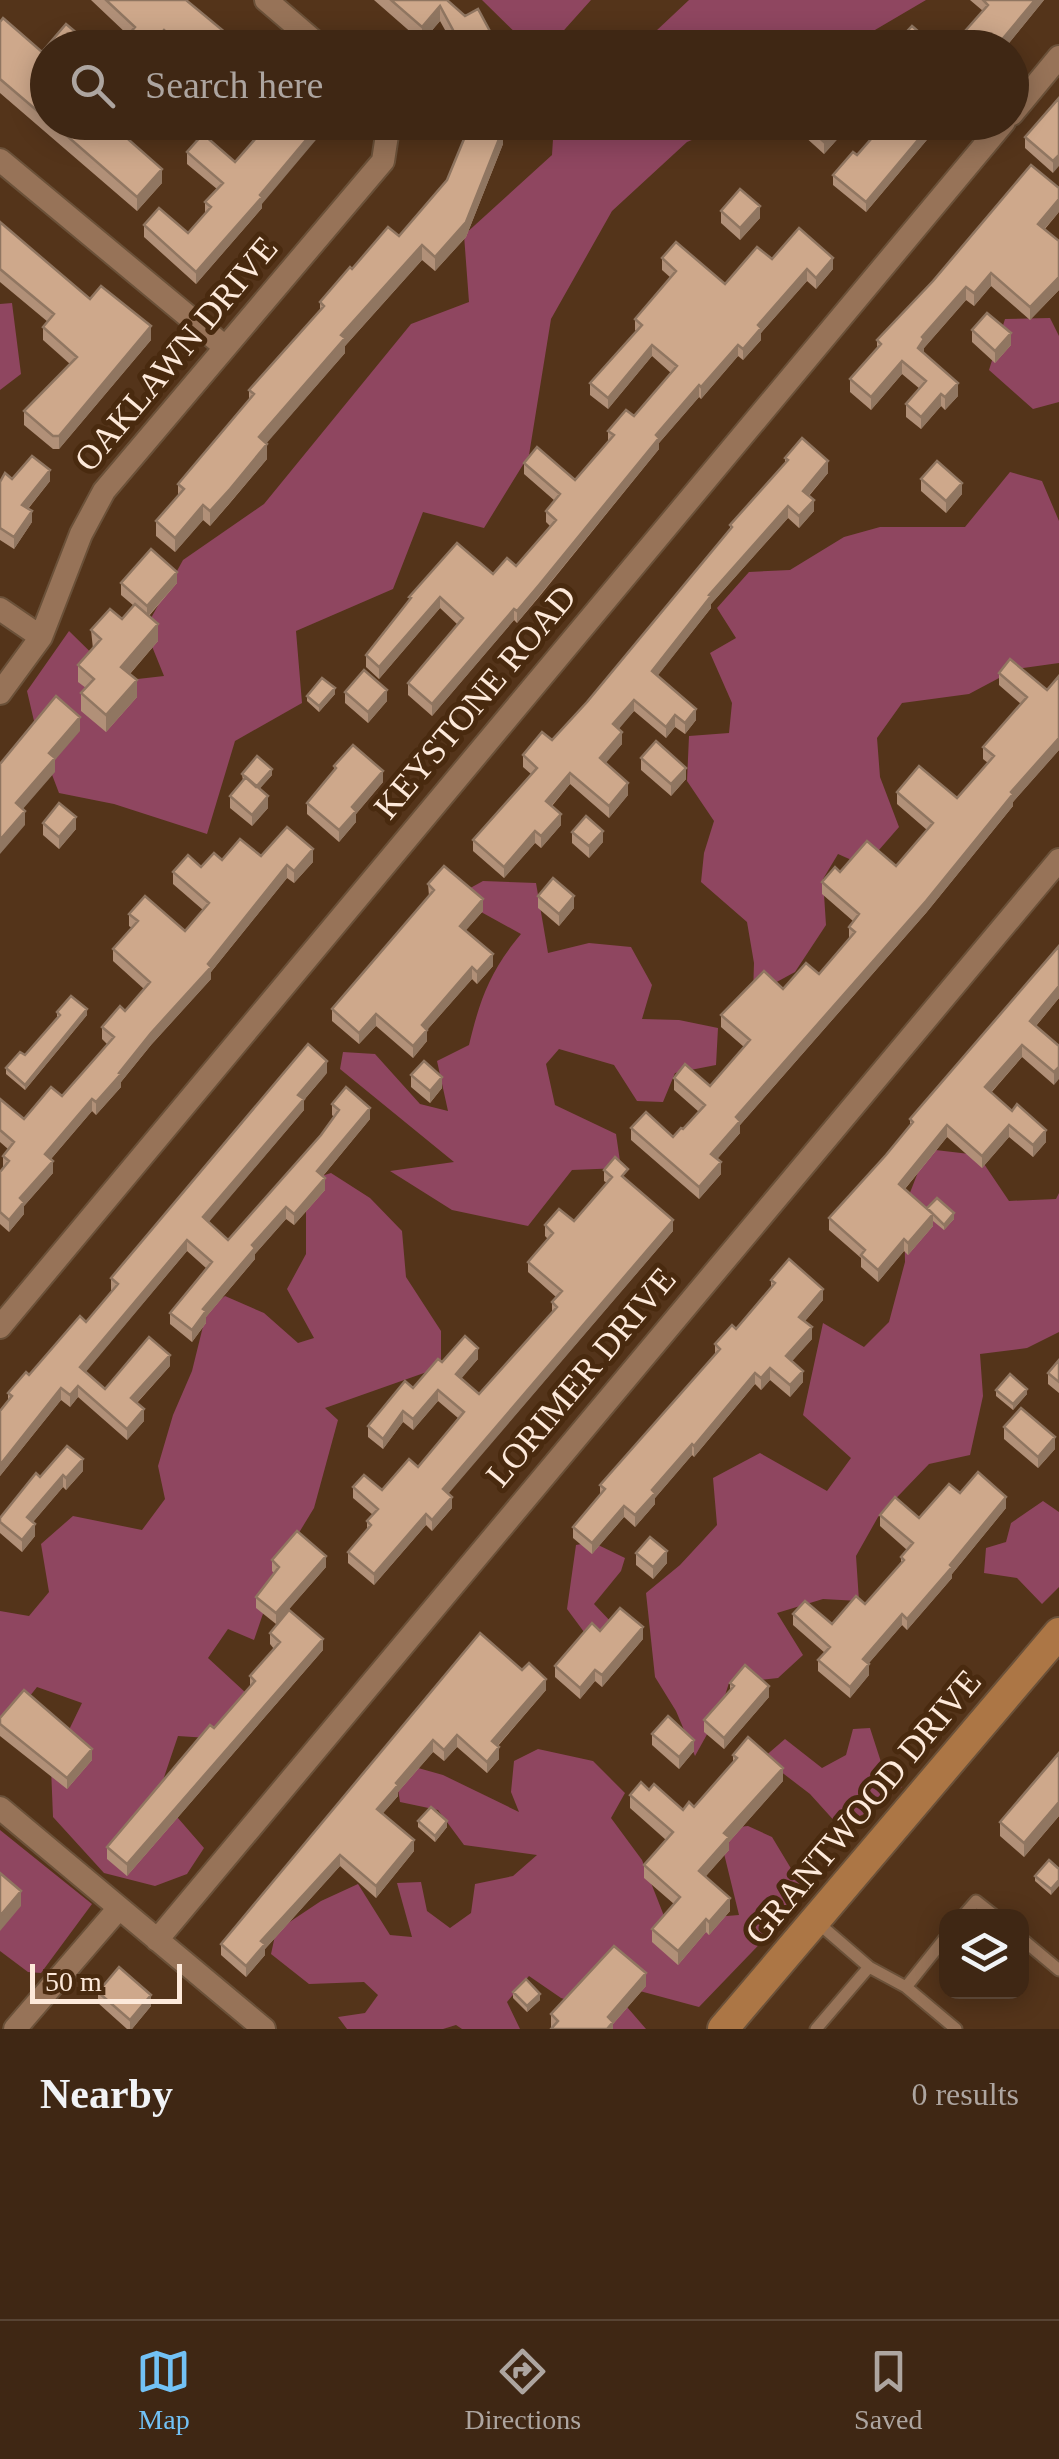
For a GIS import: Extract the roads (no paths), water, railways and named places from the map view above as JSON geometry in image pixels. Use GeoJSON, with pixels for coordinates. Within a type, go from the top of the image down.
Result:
{"type":"FeatureCollection","features":[{"type":"Feature","properties":{"kind":"street"},"geometry":{"type":"LineString","coordinates":[[266,0],[301,30]]}},
{"type":"Feature","properties":{"kind":"street"},"geometry":{"type":"LineString","coordinates":[[1029,93],[1059,57]]}},
{"type":"Feature","properties":{"kind":"street","name":"OAKLAWN DRIVE"},"geometry":{"type":"LineString","coordinates":[[0,693],[41,637],[81,534],[104,491],[383,162],[386,140]]}},
{"type":"Feature","properties":{"kind":"street","name":"KEYSTONE ROAD"},"geometry":{"type":"LineString","coordinates":[[0,1327],[989,140]]}},
{"type":"Feature","properties":{"kind":"street"},"geometry":{"type":"LineString","coordinates":[[0,160],[225,348]]}},
{"type":"Feature","properties":{"kind":"street"},"geometry":{"type":"LineString","coordinates":[[0,609],[41,637]]}},
{"type":"Feature","properties":{"kind":"street","name":"LORIMER DRIVE"},"geometry":{"type":"LineString","coordinates":[[157,1940],[1059,860]]}},
{"type":"Feature","properties":{"kind":"street","name":"GRANTWOOD DRIVE"},"geometry":{"type":"LineString","coordinates":[[723,2029],[1059,1633]]}},
{"type":"Feature","properties":{"kind":"street"},"geometry":{"type":"LineString","coordinates":[[0,1808],[264,2029]]}},
{"type":"Feature","properties":{"kind":"street"},"geometry":{"type":"LineString","coordinates":[[15,2029],[119,1908]]}},
{"type":"Feature","properties":{"kind":"lane"},"geometry":{"type":"LineString","coordinates":[[815,1921],[869,1966],[906,1986],[956,2029]]}},
{"type":"Feature","properties":{"kind":"lane"},"geometry":{"type":"LineString","coordinates":[[1029,1944],[1059,1970]]}},
{"type":"Feature","properties":{"kind":"lane"},"geometry":{"type":"LineString","coordinates":[[906,1986],[939,1946]]}},
{"type":"Feature","properties":{"kind":"lane"},"geometry":{"type":"LineString","coordinates":[[816,2029],[869,1966]]}}]}
